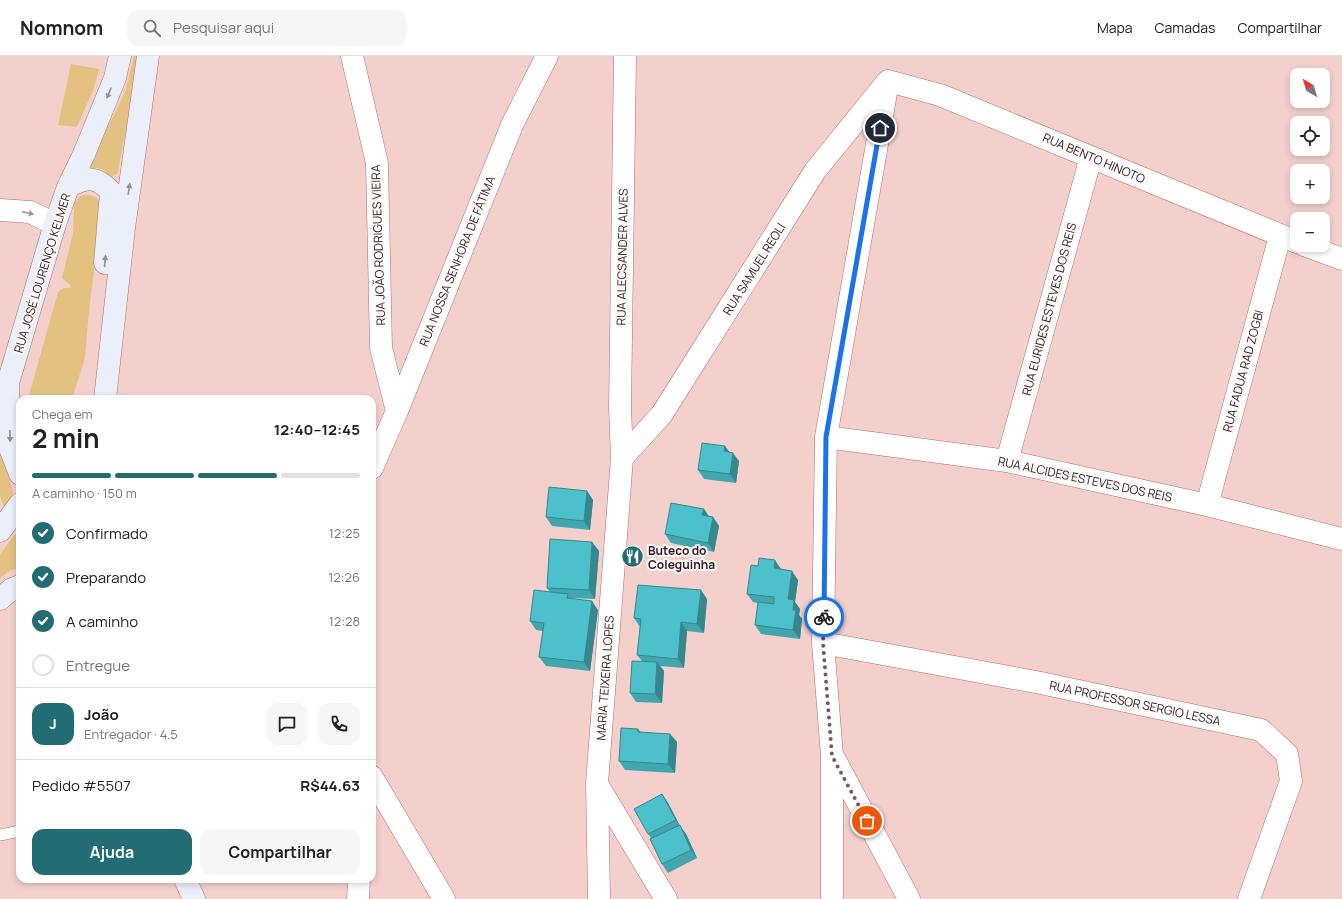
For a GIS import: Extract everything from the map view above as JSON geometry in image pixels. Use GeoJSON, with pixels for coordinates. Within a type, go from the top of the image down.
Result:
{"type":"FeatureCollection","features":[{"type":"Feature","properties":{"kind":"main road","name":"RUA JOSÉ LOURENÇO KELMER"},"geometry":{"type":"LineString","coordinates":[[16,464],[10,448],[8,383],[55,224],[68,187],[84,154],[115,78],[120,56]]}},
{"type":"Feature","properties":{"kind":"main road"},"geometry":{"type":"LineString","coordinates":[[105,390],[124,228],[148,56]]}},
{"type":"Feature","properties":{"kind":"main road"},"geometry":{"type":"LineString","coordinates":[[68,187],[80,180],[90,180],[104,184],[111,192],[104,279],[112,327]]}},
{"type":"Feature","properties":{"kind":"main road"},"geometry":{"type":"LineString","coordinates":[[0,405],[8,383]]}},
{"type":"Feature","properties":{"kind":"main road"},"geometry":{"type":"LineString","coordinates":[[0,531],[16,509]]}},
{"type":"Feature","properties":{"kind":"main road"},"geometry":{"type":"LineString","coordinates":[[0,599],[16,588]]}},
{"type":"Feature","properties":{"kind":"main road"},"geometry":{"type":"LineString","coordinates":[[187,883],[194,899]]}},
{"type":"Feature","properties":{"kind":"street","name":"RUA JOÃO RODRIGUES VIEIRA"},"geometry":{"type":"LineString","coordinates":[[352,56],[377,163],[381,348],[397,412]]}},
{"type":"Feature","properties":{"kind":"street","name":"RUA NOSSA SENHORA DE FÁTIMA"},"geometry":{"type":"LineString","coordinates":[[376,459],[397,412],[512,125],[546,56]]}},
{"type":"Feature","properties":{"kind":"street","name":"RUA ALECSANDER ALVES"},"geometry":{"type":"LineString","coordinates":[[622,458],[620,408],[625,56]]}},
{"type":"Feature","properties":{"kind":"street","name":"RUA SAMUEL REOLI"},"geometry":{"type":"LineString","coordinates":[[622,458],[662,414],[816,171],[888,81]]}},
{"type":"Feature","properties":{"kind":"street","name":"RUA BENTO HINOTO"},"geometry":{"type":"LineString","coordinates":[[888,81],[940,95],[1289,239]]}},
{"type":"Feature","properties":{"kind":"street"},"geometry":{"type":"LineString","coordinates":[[832,899],[832,756],[823,643],[826,437],[888,81]]}},
{"type":"Feature","properties":{"kind":"street","name":"RUA EURIDES ESTEVES DOS REIS"},"geometry":{"type":"LineString","coordinates":[[1007,461],[1091,157]]}},
{"type":"Feature","properties":{"kind":"street"},"geometry":{"type":"LineString","coordinates":[[0,210],[30,212],[55,224]]}},
{"type":"Feature","properties":{"kind":"street","name":"RUA FADUA RAD ZOGBI"},"geometry":{"type":"LineString","coordinates":[[1207,505],[1289,239]]}},
{"type":"Feature","properties":{"kind":"street"},"geometry":{"type":"LineString","coordinates":[[1323,252],[1342,259]]}},
{"type":"Feature","properties":{"kind":"street","name":"RUA ALCIDES ESTEVES DOS REIS"},"geometry":{"type":"LineString","coordinates":[[826,437],[1007,461],[1207,505],[1342,539]]}},
{"type":"Feature","properties":{"kind":"street","name":"MARIA TEIXEIRA LOPES"},"geometry":{"type":"LineString","coordinates":[[599,899],[597,783],[622,458]]}},
{"type":"Feature","properties":{"kind":"street","name":"RUA PROFESSOR SERGIO LESSA"},"geometry":{"type":"LineString","coordinates":[[823,643],[1042,683],[1262,730],[1287,754],[1291,781],[1249,899]]}},
{"type":"Feature","properties":{"kind":"street"},"geometry":{"type":"LineString","coordinates":[[832,756],[909,899]]}},
{"type":"Feature","properties":{"kind":"street"},"geometry":{"type":"LineString","coordinates":[[597,783],[666,899]]}},
{"type":"Feature","properties":{"kind":"street"},"geometry":{"type":"LineString","coordinates":[[376,784],[444,899]]}},
{"type":"Feature","properties":{"kind":"street"},"geometry":{"type":"LineString","coordinates":[[358,899],[359,883]]}},
{"type":"Feature","properties":{"kind":"lane"},"geometry":{"type":"LineString","coordinates":[[0,835],[16,833]]}},
{"type":"Feature","properties":{"kind":"shaded area"},"geometry":{"type":"Polygon","coordinates":[[[134,56],[140,56],[118,171],[117,174],[112,177],[102,169],[86,167],[126,89],[134,56]]]}},
{"type":"Feature","properties":{"kind":"shaded area"},"geometry":{"type":"Polygon","coordinates":[[[71,64],[99,69],[94,88],[77,127],[58,125],[71,64]]]}},
{"type":"Feature","properties":{"kind":"shaded area"},"geometry":{"type":"Polygon","coordinates":[[[90,195],[95,197],[102,207],[89,311],[85,358],[73,395],[29,395],[58,292],[64,288],[70,288],[70,285],[62,278],[73,233],[74,203],[80,196],[90,195]]]}},
{"type":"Feature","properties":{"kind":"shaded area"},"geometry":{"type":"Polygon","coordinates":[[[0,446],[13,492],[4,508],[0,496],[0,446]]]}},
{"type":"Feature","properties":{"kind":"shaded area"},"geometry":{"type":"Polygon","coordinates":[[[16,534],[16,569],[11,570],[0,578],[0,555],[13,536],[16,534]]]}},
{"type":"Feature","properties":{"kind":"building"},"geometry":{"type":"Polygon","coordinates":[[[702,443],[725,446],[724,451],[733,453],[730,474],[698,470],[702,443]]]}},
{"type":"Feature","properties":{"kind":"building"},"geometry":{"type":"Polygon","coordinates":[[[549,487],[587,491],[584,521],[546,517],[549,487]]]}},
{"type":"Feature","properties":{"kind":"building"},"geometry":{"type":"Polygon","coordinates":[[[671,503],[704,509],[702,515],[713,517],[708,543],[665,534],[671,503]]]}},
{"type":"Feature","properties":{"kind":"building"},"geometry":{"type":"Polygon","coordinates":[[[550,539],[592,542],[589,590],[547,588],[550,539]]]}},
{"type":"Feature","properties":{"kind":"building"},"geometry":{"type":"Polygon","coordinates":[[[759,558],[775,560],[774,568],[792,571],[788,599],[794,600],[793,610],[796,610],[793,630],[755,625],[758,602],[774,604],[774,597],[747,594],[751,565],[758,566],[759,558]]]}},
{"type":"Feature","properties":{"kind":"building"},"geometry":{"type":"Polygon","coordinates":[[[638,585],[701,590],[697,624],[681,622],[678,659],[637,655],[641,619],[634,618],[638,585]]]}},
{"type":"Feature","properties":{"kind":"building"},"geometry":{"type":"Polygon","coordinates":[[[534,590],[568,594],[567,598],[592,601],[584,662],[539,657],[544,623],[530,621],[534,590]]]}},
{"type":"Feature","properties":{"kind":"building"},"geometry":{"type":"Polygon","coordinates":[[[632,661],[657,662],[655,694],[630,693],[632,661]]]}},
{"type":"Feature","properties":{"kind":"building"},"geometry":{"type":"Polygon","coordinates":[[[621,728],[638,729],[638,732],[670,734],[668,764],[619,761],[621,728]]]}},
{"type":"Feature","properties":{"kind":"building"},"geometry":{"type":"Polygon","coordinates":[[[662,794],[676,820],[648,834],[634,809],[662,794]]]}},
{"type":"Feature","properties":{"kind":"building"},"geometry":{"type":"Polygon","coordinates":[[[680,825],[691,850],[662,864],[650,839],[680,825]]]}},
{"type":"Feature","properties":{"kind":"way so far"},"geometry":{"type":"LineString","coordinates":[[824,617],[823,643],[832,756],[867,821]]}},
{"type":"Feature","properties":{"kind":"place","name":"Buteco do Coleguinha"},"geometry":{"type":"Point","coordinates":[632,557]}},
{"type":"Feature","properties":{"kind":"route"},"geometry":{"type":"LineString","coordinates":[[824,617],[826,437],[880,128]]}}]}
